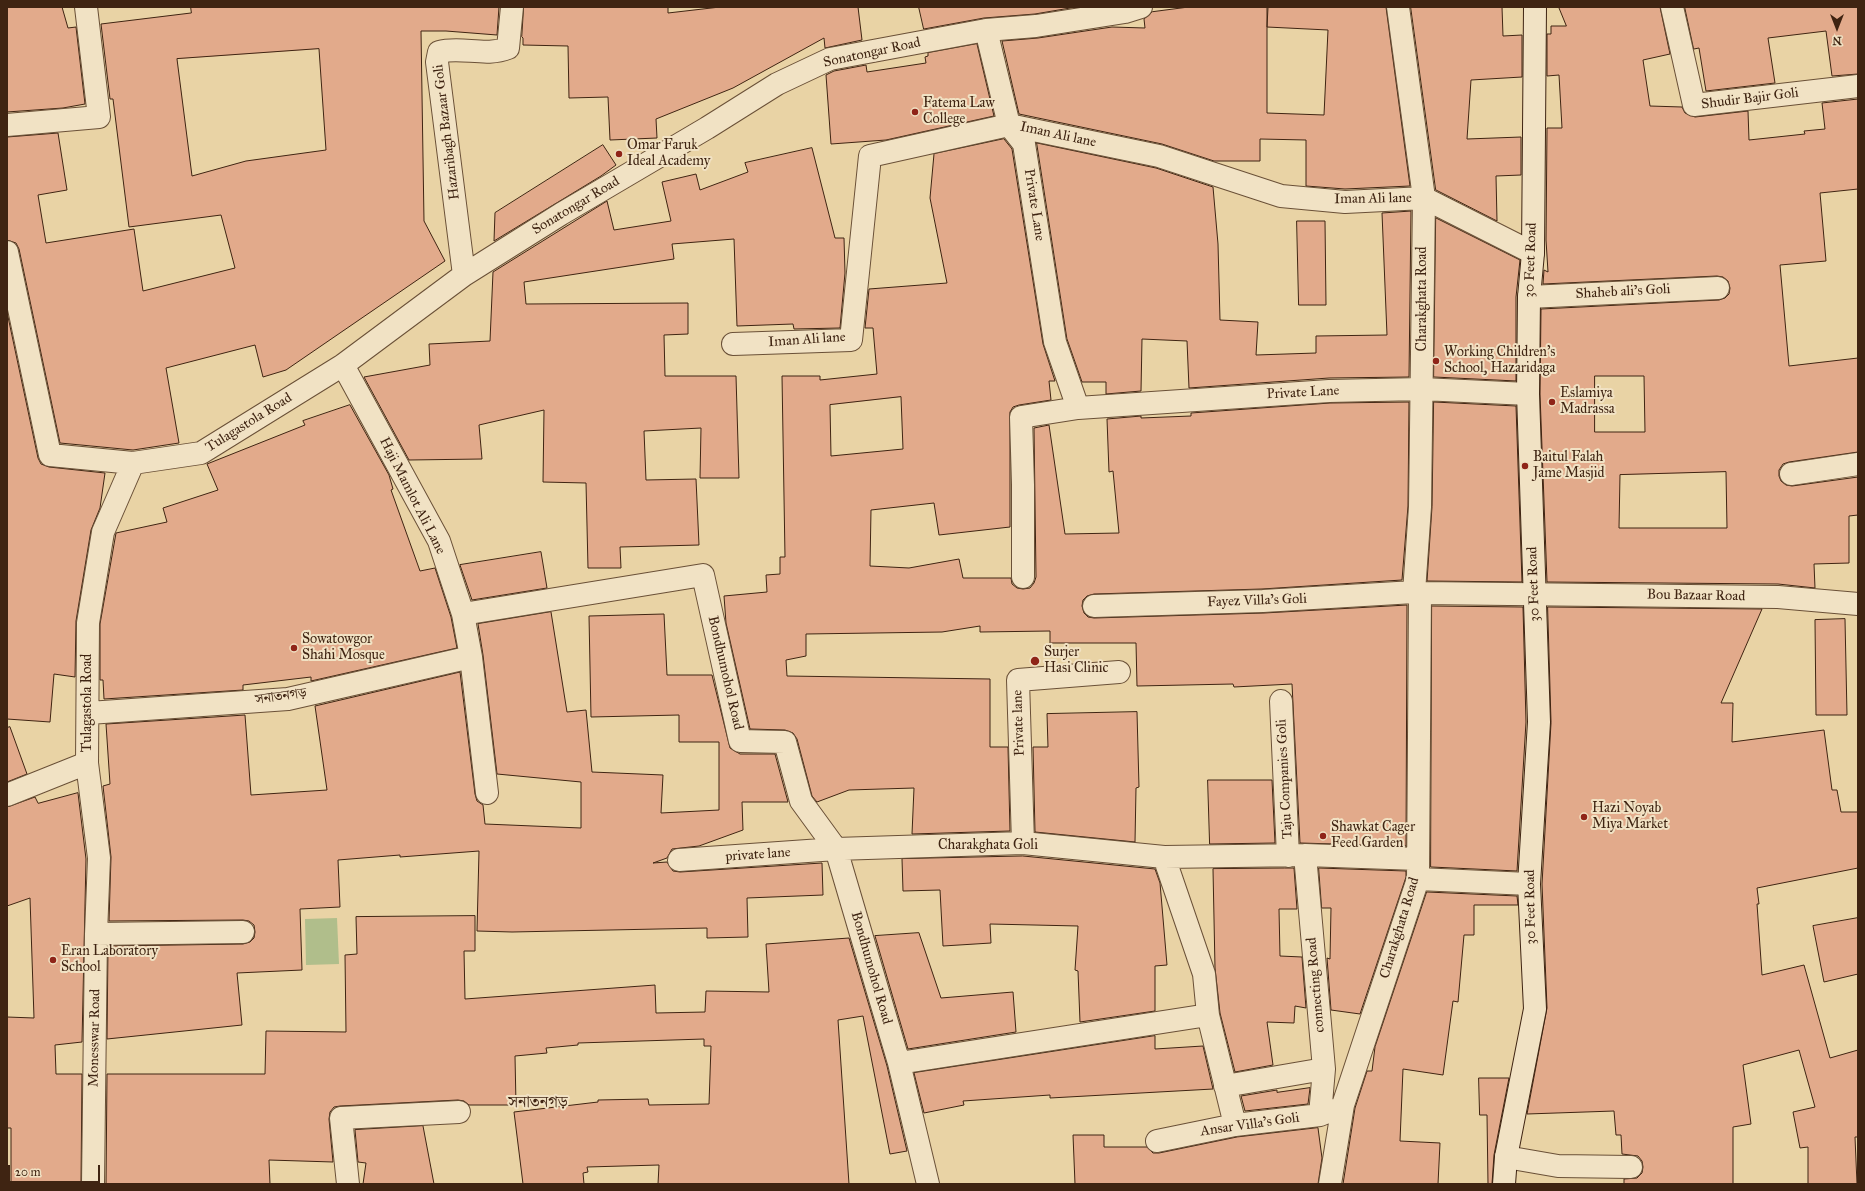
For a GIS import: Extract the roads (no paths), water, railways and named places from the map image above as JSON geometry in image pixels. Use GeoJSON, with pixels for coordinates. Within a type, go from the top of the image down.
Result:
{"type":"FeatureCollection","features":[{"type":"Feature","properties":{"kind":"street"},"geometry":{"type":"LineString","coordinates":[[7,125],[99,117],[86,7]]}},
{"type":"Feature","properties":{"kind":"street","name":"Hazaribagh Bazaar Goli"},"geometry":{"type":"LineString","coordinates":[[464,275],[437,62],[439,52],[450,48],[500,52],[508,48],[512,7]]}},
{"type":"Feature","properties":{"kind":"street","name":"Sonatongar Road"},"geometry":{"type":"LineString","coordinates":[[428,304],[464,275],[561,214],[707,128],[777,84],[830,59],[986,30],[1036,26],[1124,12],[1141,7]]}},
{"type":"Feature","properties":{"kind":"street","name":"Charakghata Road"},"geometry":{"type":"LineString","coordinates":[[1330,1184],[1343,1105],[1418,869],[1417,592],[1420,507],[1424,198],[1398,7]]}},
{"type":"Feature","properties":{"kind":"street","name":"30 Feet Road"},"geometry":{"type":"LineString","coordinates":[[1504,1184],[1506,1157],[1535,1009],[1529,884],[1539,722],[1528,394],[1529,297],[1533,253],[1535,7]]}},
{"type":"Feature","properties":{"kind":"street","name":"Shudir Bajir Goli"},"geometry":{"type":"LineString","coordinates":[[1672,7],[1694,105],[1858,86]]}},
{"type":"Feature","properties":{"kind":"street","name":"Private Lane"},"geometry":{"type":"LineString","coordinates":[[986,30],[1009,125],[1024,144],[1055,342],[1078,408]]}},
{"type":"Feature","properties":{"kind":"street","name":"Iman Ali lane"},"geometry":{"type":"LineString","coordinates":[[733,344],[851,340],[870,156],[1009,125],[1159,156],[1281,196],[1345,202],[1424,198]]}},
{"type":"Feature","properties":{"kind":"street"},"geometry":{"type":"LineString","coordinates":[[1424,198],[1533,253]]}},
{"type":"Feature","properties":{"kind":"street"},"geometry":{"type":"LineString","coordinates":[[7,252],[50,455],[133,464]]}},
{"type":"Feature","properties":{"kind":"street","name":"Shaheb ali's Goli"},"geometry":{"type":"LineString","coordinates":[[1529,297],[1718,288]]}},
{"type":"Feature","properties":{"kind":"street","name":"Tulagastola Road"},"geometry":{"type":"LineString","coordinates":[[87,763],[89,713],[88,623],[103,532],[133,464],[201,453],[343,365],[428,304]]}},
{"type":"Feature","properties":{"kind":"street","name":"Haji Mamlot Ali Lane"},"geometry":{"type":"LineString","coordinates":[[343,365],[439,541],[463,614],[471,657],[487,793]]}},
{"type":"Feature","properties":{"kind":"street","name":"Private Lane"},"geometry":{"type":"LineString","coordinates":[[1023,577],[1021,418],[1078,408],[1329,391],[1422,389],[1528,394]]}},
{"type":"Feature","properties":{"kind":"street"},"geometry":{"type":"LineString","coordinates":[[1791,474],[1858,464]]}},
{"type":"Feature","properties":{"kind":"street","name":"Bondhumohol Road"},"geometry":{"type":"LineString","coordinates":[[463,614],[703,575],[740,741],[785,742],[801,801],[836,849],[899,1063],[928,1184]]}},
{"type":"Feature","properties":{"kind":"street"},"geometry":{"type":"LineString","coordinates":[[1417,592],[1534,594]]}},
{"type":"Feature","properties":{"kind":"street","name":"Fayez Villa's Goli"},"geometry":{"type":"LineString","coordinates":[[1094,606],[1263,601],[1417,592]]}},
{"type":"Feature","properties":{"kind":"street","name":"Bou Bazaar Road"},"geometry":{"type":"LineString","coordinates":[[1534,594],[1778,597],[1858,604]]}},
{"type":"Feature","properties":{"kind":"street","name":"সনাতনগড়"},"geometry":{"type":"LineString","coordinates":[[89,713],[288,698],[471,657]]}},
{"type":"Feature","properties":{"kind":"street","name":"Private lane"},"geometry":{"type":"LineString","coordinates":[[1023,843],[1018,680],[1119,672]]}},
{"type":"Feature","properties":{"kind":"street","name":"Taju Companies Goli"},"geometry":{"type":"LineString","coordinates":[[1281,701],[1297,855]]}},
{"type":"Feature","properties":{"kind":"street"},"geometry":{"type":"LineString","coordinates":[[7,795],[87,763]]}},
{"type":"Feature","properties":{"kind":"street","name":"Monesswar Road"},"geometry":{"type":"LineString","coordinates":[[87,763],[99,858],[96,934],[93,1184]]}},
{"type":"Feature","properties":{"kind":"street","name":"Charakghata Goli"},"geometry":{"type":"LineString","coordinates":[[836,849],[1023,843],[1164,858],[1297,855],[1418,869]]}},
{"type":"Feature","properties":{"kind":"street","name":"private lane"},"geometry":{"type":"LineString","coordinates":[[680,860],[836,849]]}},
{"type":"Feature","properties":{"kind":"street","name":"connecting Road"},"geometry":{"type":"LineString","coordinates":[[1297,855],[1324,1069],[1320,1115]]}},
{"type":"Feature","properties":{"kind":"street"},"geometry":{"type":"LineString","coordinates":[[1164,858],[1204,974],[1208,1015],[1235,1125]]}},
{"type":"Feature","properties":{"kind":"street"},"geometry":{"type":"LineString","coordinates":[[1418,869],[1529,884]]}},
{"type":"Feature","properties":{"kind":"street"},"geometry":{"type":"LineString","coordinates":[[96,934],[243,932]]}},
{"type":"Feature","properties":{"kind":"street"},"geometry":{"type":"LineString","coordinates":[[899,1063],[1208,1015]]}},
{"type":"Feature","properties":{"kind":"street"},"geometry":{"type":"LineString","coordinates":[[1225,1086],[1324,1069]]}},
{"type":"Feature","properties":{"kind":"street","name":"Ansar Villa's Goli"},"geometry":{"type":"LineString","coordinates":[[1156,1141],[1235,1125],[1320,1115],[1343,1105]]}},
{"type":"Feature","properties":{"kind":"street"},"geometry":{"type":"LineString","coordinates":[[348,1184],[341,1118],[459,1112]]}},
{"type":"Feature","properties":{"kind":"street"},"geometry":{"type":"LineString","coordinates":[[1506,1157],[1558,1166],[1631,1167]]}},
{"type":"Feature","properties":{"kind":"place","name":"Fatema Law College"},"geometry":{"type":"Point","coordinates":[915,112]}},
{"type":"Feature","properties":{"kind":"place","name":"Omar Faruk Ideal Academy"},"geometry":{"type":"Point","coordinates":[619,154]}},
{"type":"Feature","properties":{"kind":"place","name":"Working Children's School, Hazaridaga"},"geometry":{"type":"Point","coordinates":[1436,361]}},
{"type":"Feature","properties":{"kind":"place","name":"Eslamiya Madrassa"},"geometry":{"type":"Point","coordinates":[1552,402]}},
{"type":"Feature","properties":{"kind":"place","name":"Baitul Falah Jame Masjid"},"geometry":{"type":"Point","coordinates":[1525,466]}},
{"type":"Feature","properties":{"kind":"place","name":"Sowatowgor Shahi Mosque"},"geometry":{"type":"Point","coordinates":[294,648]}},
{"type":"Feature","properties":{"kind":"place","name":"Surjer Hasi Clinic"},"geometry":{"type":"Point","coordinates":[1035,661]}},
{"type":"Feature","properties":{"kind":"place","name":"Hazi Noyab Miya Market"},"geometry":{"type":"Point","coordinates":[1584,817]}},
{"type":"Feature","properties":{"kind":"place","name":"Shawkat Cager Feed Garden"},"geometry":{"type":"Point","coordinates":[1323,836]}},
{"type":"Feature","properties":{"kind":"place","name":"Eran Laboratory School"},"geometry":{"type":"Point","coordinates":[53,960]}},
{"type":"Feature","properties":{"kind":"district","name":"সনাতনগড়"},"geometry":{"type":"Point","coordinates":[538,1103]}}]}
